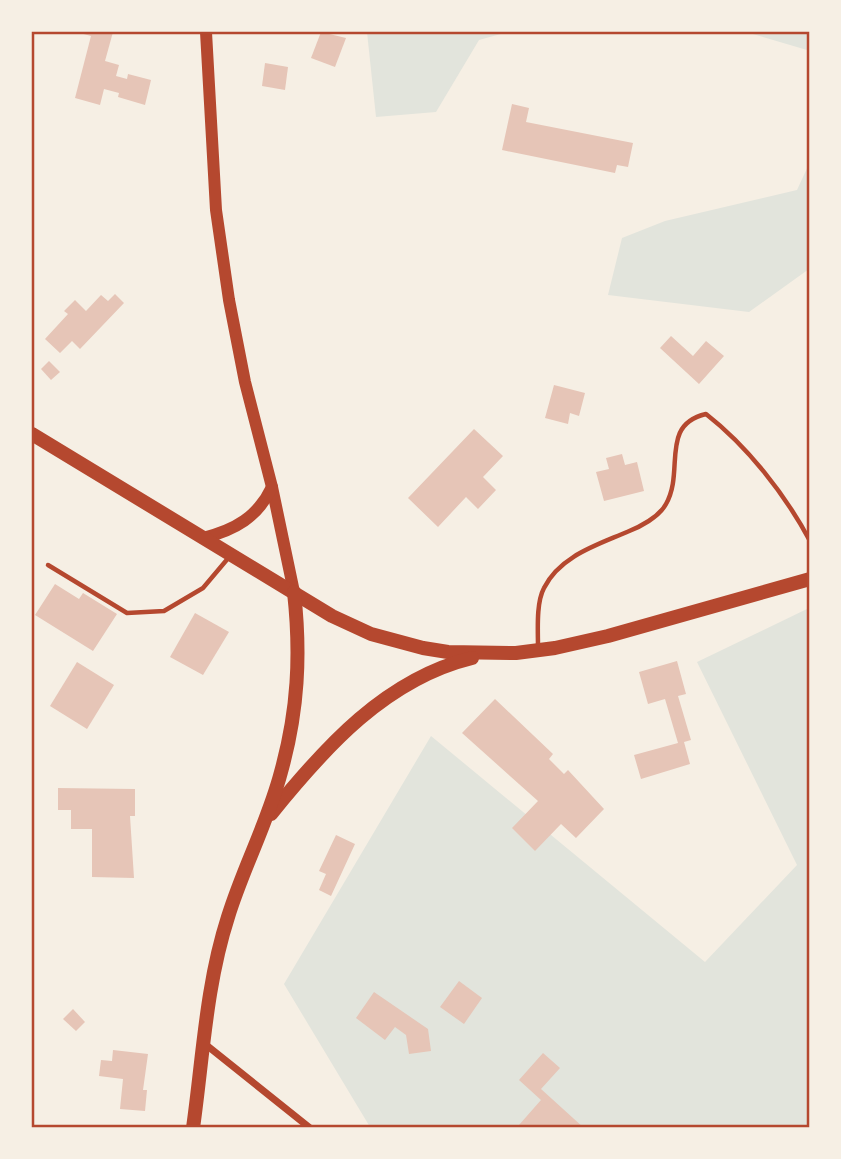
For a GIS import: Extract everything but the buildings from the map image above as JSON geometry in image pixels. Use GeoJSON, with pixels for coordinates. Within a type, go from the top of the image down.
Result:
{"type":"FeatureCollection","features":[{"type":"Feature","properties":{"kind":"main road"},"geometry":{"type":"LineString","coordinates":[[32,434],[332,616],[371,634],[423,648],[487,654]]}},
{"type":"Feature","properties":{"kind":"main road"},"geometry":{"type":"LineString","coordinates":[[264,821],[345,729],[422,675],[446,664],[487,654],[538,650],[608,636],[810,579]]}},
{"type":"Feature","properties":{"kind":"main road"},"geometry":{"type":"LineString","coordinates":[[193,1128],[210,985],[228,918],[281,772],[296,693],[300,644],[294,592]]}},
{"type":"Feature","properties":{"kind":"street"},"geometry":{"type":"LineString","coordinates":[[206,32],[216,210],[229,300],[245,382],[272,487],[294,592]]}},
{"type":"Feature","properties":{"kind":"street"},"geometry":{"type":"LineString","coordinates":[[203,538],[248,520],[264,505],[272,487]]}},
{"type":"Feature","properties":{"kind":"street"},"geometry":{"type":"LineString","coordinates":[[205,1044],[310,1128]]}},
{"type":"Feature","properties":{"kind":"lane"},"geometry":{"type":"LineString","coordinates":[[538,650],[543,588],[573,555],[641,527],[666,505],[673,483],[678,431],[690,417],[706,414],[729,432],[764,473],[810,541]]}},
{"type":"Feature","properties":{"kind":"lane"},"geometry":{"type":"LineString","coordinates":[[48,565],[127,613],[164,611],[203,588],[230,555]]}},
{"type":"Feature","properties":{"kind":"shaded area"},"geometry":{"type":"Polygon","coordinates":[[[367,32],[508,32],[479,40],[436,112],[376,117],[367,32]]]}},
{"type":"Feature","properties":{"kind":"shaded area"},"geometry":{"type":"Polygon","coordinates":[[[746,32],[809,32],[809,52],[807,50],[746,32]]]}},
{"type":"Feature","properties":{"kind":"shaded area"},"geometry":{"type":"Polygon","coordinates":[[[809,164],[809,269],[749,312],[608,295],[622,238],[665,221],[797,190],[809,164]]]}},
{"type":"Feature","properties":{"kind":"shaded area"},"geometry":{"type":"Polygon","coordinates":[[[809,608],[809,1127],[370,1127],[284,984],[431,736],[705,962],[797,865],[697,662],[809,608]]]}}]}
